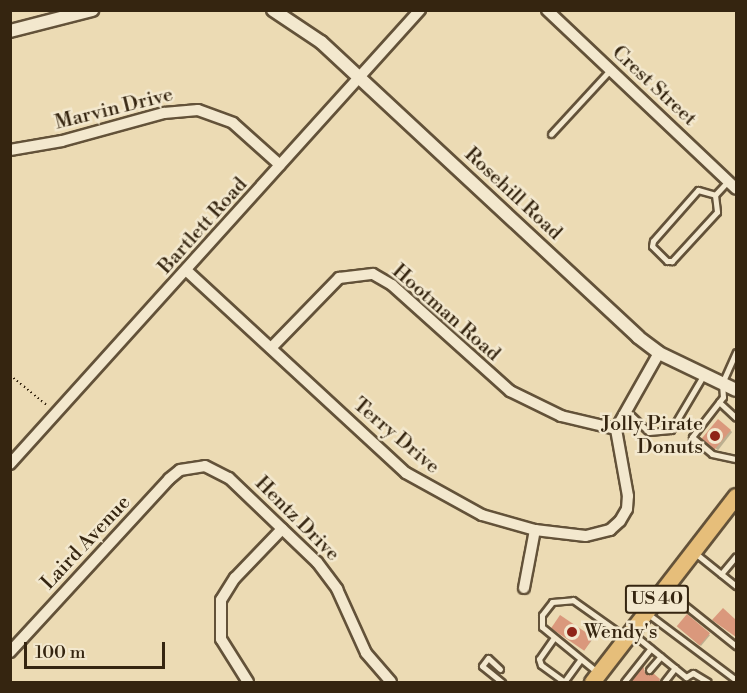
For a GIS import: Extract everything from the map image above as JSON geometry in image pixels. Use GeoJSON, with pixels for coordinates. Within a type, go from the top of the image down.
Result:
{"type":"FeatureCollection","features":[{"type":"Feature","properties":{"kind":"main road","name":"US 40"},"geometry":{"type":"LineString","coordinates":[[595,680],[736,496]]}},
{"type":"Feature","properties":{"kind":"street"},"geometry":{"type":"LineString","coordinates":[[10,31],[92,10]]}},
{"type":"Feature","properties":{"kind":"street","name":"Rosehill Road"},"geometry":{"type":"LineString","coordinates":[[273,10],[309,32],[659,353],[736,390]]}},
{"type":"Feature","properties":{"kind":"street","name":"Bartlett Road"},"geometry":{"type":"LineString","coordinates":[[10,464],[187,271],[420,10]]}},
{"type":"Feature","properties":{"kind":"street","name":"Crest Street"},"geometry":{"type":"LineString","coordinates":[[547,10],[732,185]]}},
{"type":"Feature","properties":{"kind":"street","name":"Marvin Drive"},"geometry":{"type":"LineString","coordinates":[[10,150],[62,141],[164,113],[198,110],[233,123],[280,165]]}},
{"type":"Feature","properties":{"kind":"street","name":"Terry Drive"},"geometry":{"type":"LineString","coordinates":[[187,271],[406,473],[482,514],[535,530],[586,536],[610,530],[620,521],[627,509],[628,496],[616,429]]}},
{"type":"Feature","properties":{"kind":"street","name":"Hootman Road"},"geometry":{"type":"LineString","coordinates":[[270,348],[339,278],[372,274],[392,285],[510,391],[561,416],[616,429]]}},
{"type":"Feature","properties":{"kind":"street"},"geometry":{"type":"LineString","coordinates":[[616,429],[624,409],[659,353]]}},
{"type":"Feature","properties":{"kind":"street","name":"Hentz Drive"},"geometry":{"type":"LineString","coordinates":[[195,466],[222,473],[329,576],[366,653],[391,682]]}},
{"type":"Feature","properties":{"kind":"street","name":"Laird Avenue"},"geometry":{"type":"LineString","coordinates":[[10,652],[169,479],[180,470],[195,466]]}},
{"type":"Feature","properties":{"kind":"street"},"geometry":{"type":"LineString","coordinates":[[248,682],[221,639],[221,600],[235,578],[282,529]]}},
{"type":"Feature","properties":{"kind":"street"},"geometry":{"type":"LineString","coordinates":[[524,588],[535,530]]}},
{"type":"Feature","properties":{"kind":"lane"},"geometry":{"type":"LineString","coordinates":[[551,134],[610,70]]}},
{"type":"Feature","properties":{"kind":"lane"},"geometry":{"type":"LineString","coordinates":[[715,195],[717,212],[672,261],[667,261],[652,246],[652,241],[698,190],[715,195],[732,185]]}},
{"type":"Feature","properties":{"kind":"lane"},"geometry":{"type":"LineString","coordinates":[[736,352],[722,383],[719,402],[692,437],[712,454],[736,459]]}},
{"type":"Feature","properties":{"kind":"lane"},"geometry":{"type":"LineString","coordinates":[[624,409],[649,432],[664,433],[680,417],[704,374]]}},
{"type":"Feature","properties":{"kind":"lane"},"geometry":{"type":"LineString","coordinates":[[719,402],[736,418]]}},
{"type":"Feature","properties":{"kind":"lane"},"geometry":{"type":"LineString","coordinates":[[694,552],[736,586]]}},
{"type":"Feature","properties":{"kind":"lane"},"geometry":{"type":"LineString","coordinates":[[721,574],[736,556]]}},
{"type":"Feature","properties":{"kind":"lane"},"geometry":{"type":"LineString","coordinates":[[665,589],[736,646]]}},
{"type":"Feature","properties":{"kind":"lane"},"geometry":{"type":"LineString","coordinates":[[595,680],[580,660],[553,639],[542,627],[542,615],[552,602],[573,600],[602,621],[651,648],[686,676],[693,673],[708,682]]}},
{"type":"Feature","properties":{"kind":"lane"},"geometry":{"type":"LineString","coordinates":[[646,613],[736,680]]}},
{"type":"Feature","properties":{"kind":"lane"},"geometry":{"type":"LineString","coordinates":[[553,639],[539,659],[541,665],[564,682],[580,660]]}},
{"type":"Feature","properties":{"kind":"lane"},"geometry":{"type":"LineString","coordinates":[[624,682],[651,648]]}},
{"type":"Feature","properties":{"kind":"lane"},"geometry":{"type":"LineString","coordinates":[[650,670],[661,656]]}},
{"type":"Feature","properties":{"kind":"lane"},"geometry":{"type":"LineString","coordinates":[[501,669],[488,658],[482,666],[502,682]]}},
{"type":"Feature","properties":{"kind":"lane"},"geometry":{"type":"LineString","coordinates":[[664,682],[675,668]]}},
{"type":"Feature","properties":{"kind":"path"},"geometry":{"type":"LineString","coordinates":[[10,375],[51,409]]}},
{"type":"Feature","properties":{"kind":"building","name":"Jolly Pirate Donuts"},"geometry":{"type":"Polygon","coordinates":[[[718,419],[731,430],[714,450],[701,439],[718,419]]]}},
{"type":"Feature","properties":{"kind":"building"},"geometry":{"type":"Polygon","coordinates":[[[723,608],[736,620],[736,637],[712,620],[723,608]]]}},
{"type":"Feature","properties":{"kind":"building"},"geometry":{"type":"Polygon","coordinates":[[[687,614],[710,633],[700,646],[677,626],[687,614]]]}},
{"type":"Feature","properties":{"kind":"building","name":"Wendy's"},"geometry":{"type":"Polygon","coordinates":[[[560,615],[593,637],[584,651],[551,628],[560,615]]]}},
{"type":"Feature","properties":{"kind":"building"},"geometry":{"type":"Polygon","coordinates":[[[643,665],[645,673],[653,673],[660,679],[659,682],[630,682],[643,665]]]}},
{"type":"Feature","properties":{"kind":"place","name":"Jolly Pirate Donuts"},"geometry":{"type":"Point","coordinates":[715,436]}},
{"type":"Feature","properties":{"kind":"place","name":"Wendy's"},"geometry":{"type":"Point","coordinates":[572,632]}}]}
